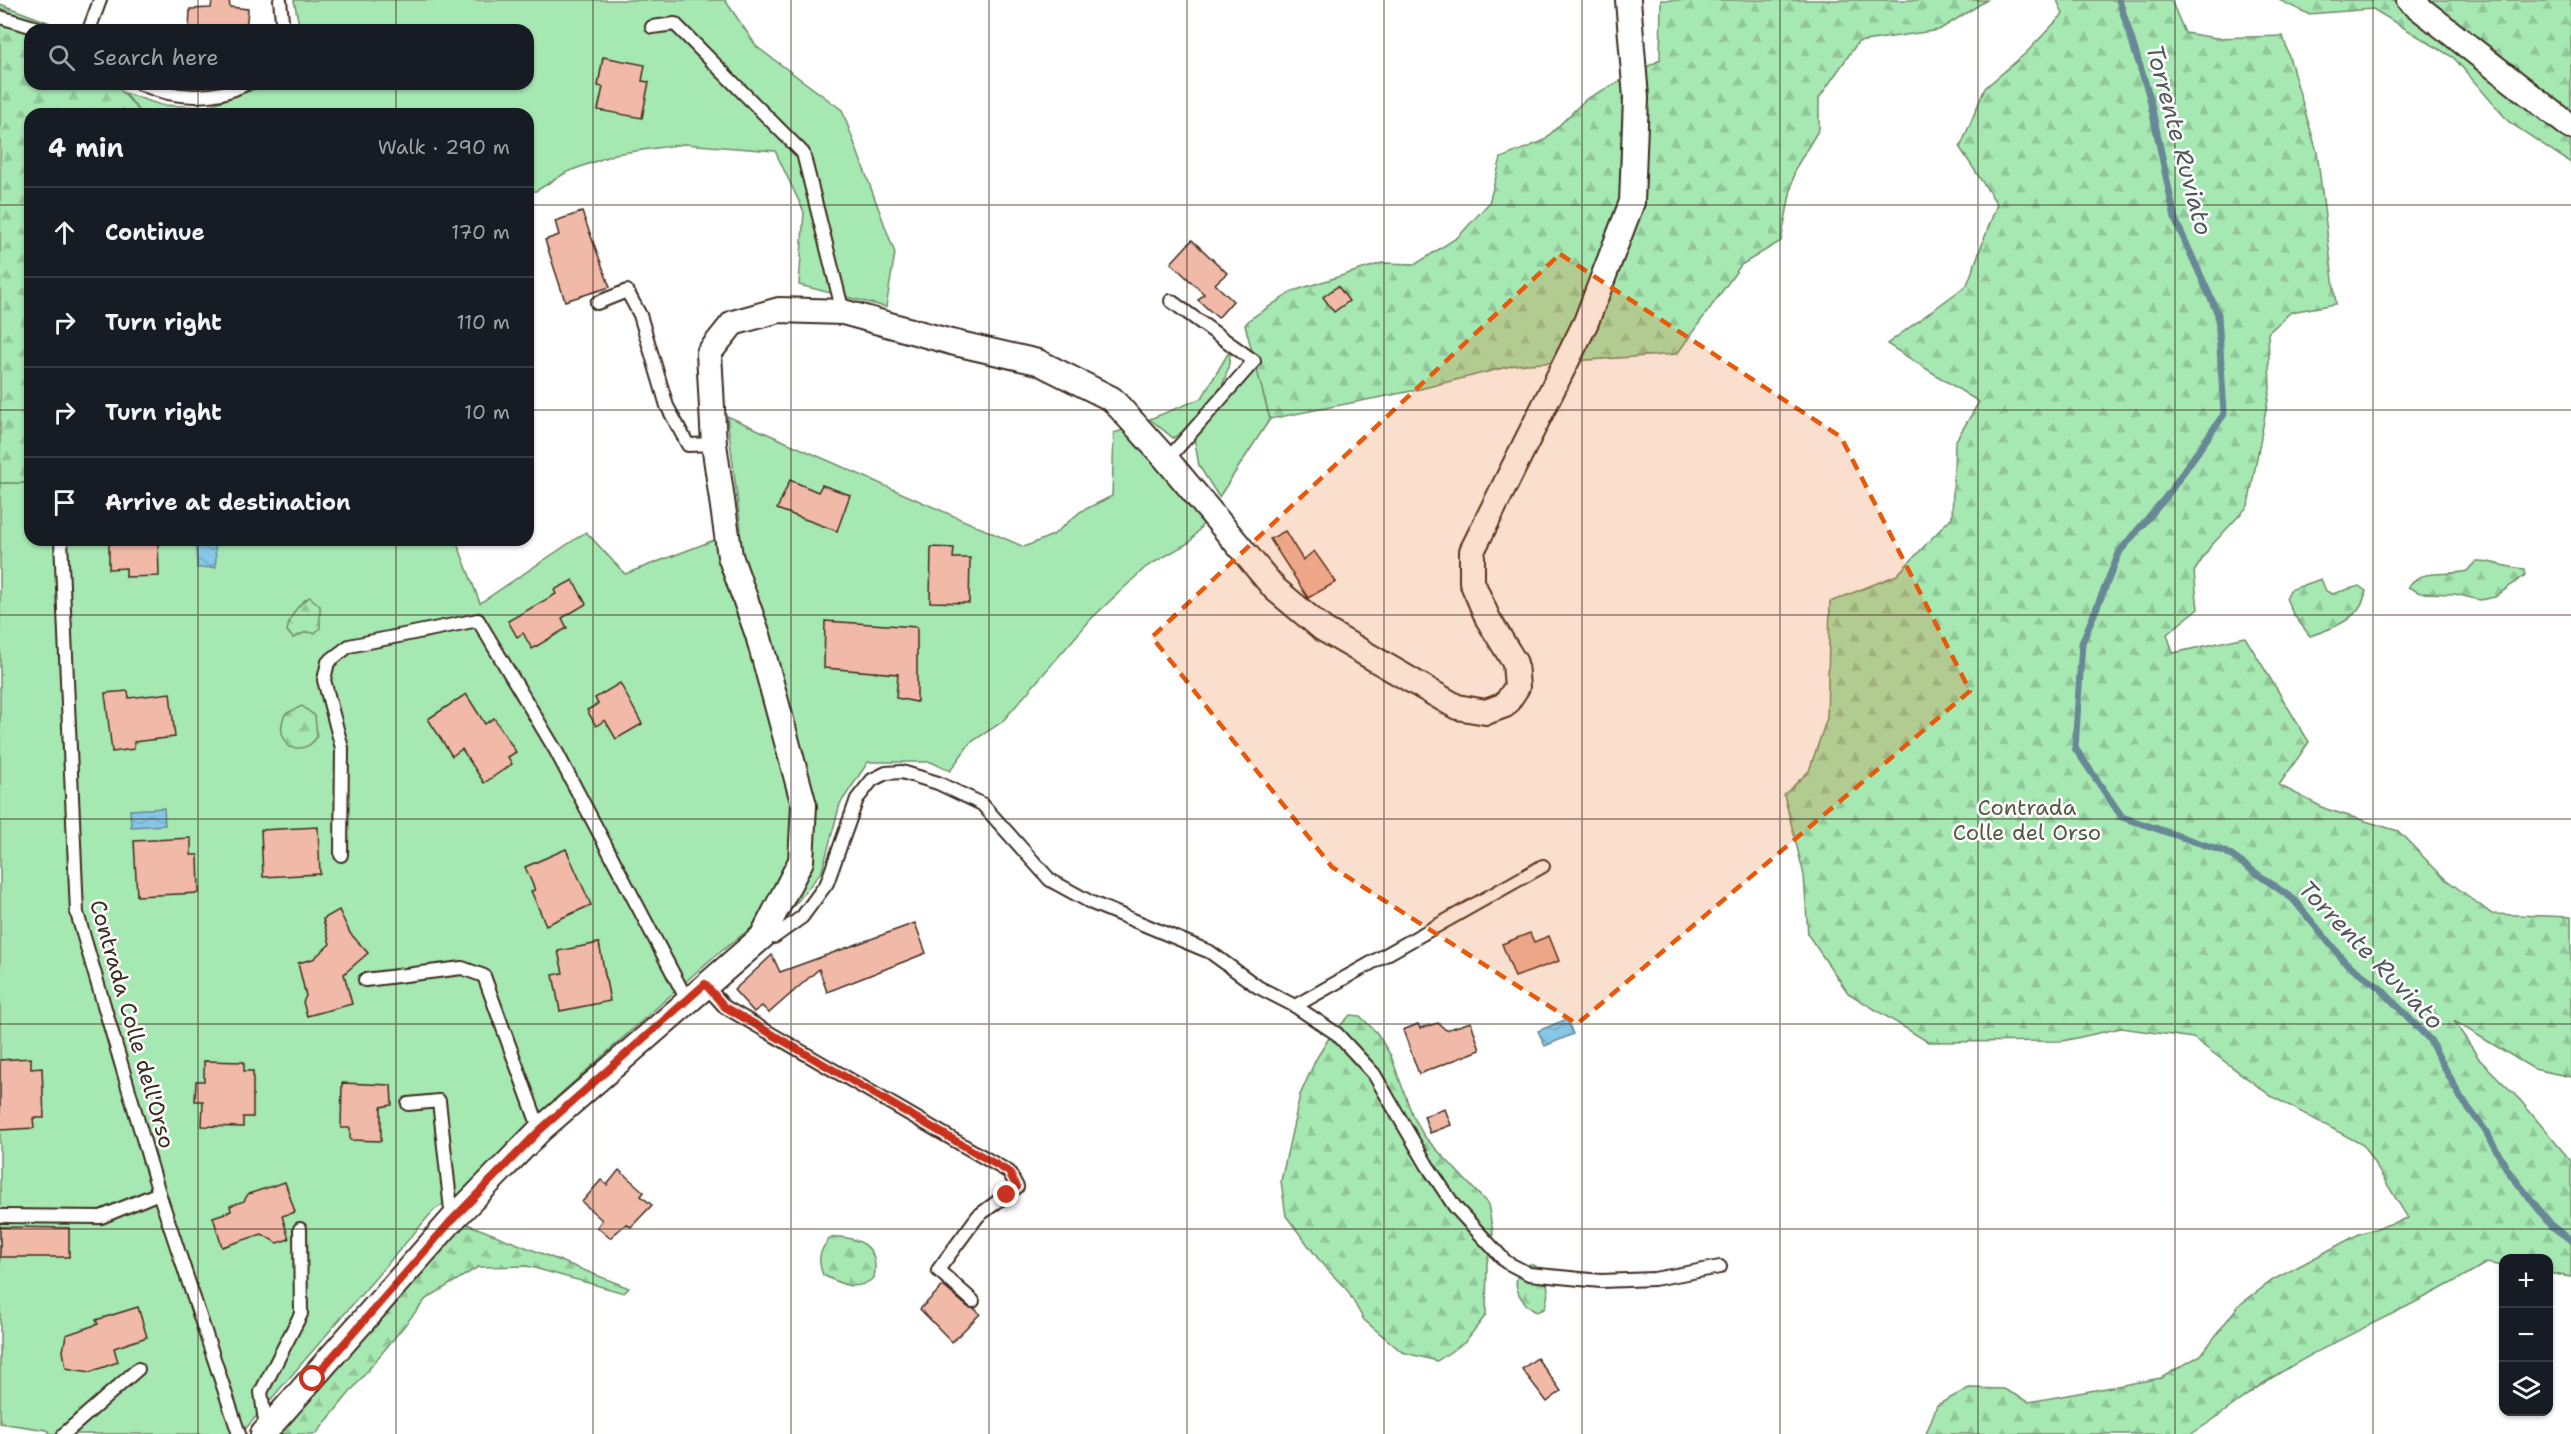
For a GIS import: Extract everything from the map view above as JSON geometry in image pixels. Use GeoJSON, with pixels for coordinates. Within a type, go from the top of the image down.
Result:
{"type":"FeatureCollection","features":[{"type":"Feature","properties":{"kind":"street"},"geometry":{"type":"LineString","coordinates":[[265,1432],[452,1220],[540,1130],[705,984],[762,937],[801,861],[804,805],[758,635],[730,556],[714,444],[709,353],[733,323],[779,310],[843,312],[951,342],[1038,362],[1112,399],[1167,460],[1275,589],[1323,629],[1457,707],[1486,712],[1505,705],[1517,687],[1515,663],[1488,619],[1472,582],[1472,551],[1586,322],[1632,202],[1636,98],[1628,0]]}},
{"type":"Feature","properties":{"kind":"street"},"geometry":{"type":"LineString","coordinates":[[2409,0],[2571,127]]}},
{"type":"Feature","properties":{"kind":"lane"},"geometry":{"type":"LineString","coordinates":[[91,24],[100,0]]}},
{"type":"Feature","properties":{"kind":"lane"},"geometry":{"type":"LineString","coordinates":[[280,0],[282,24]]}},
{"type":"Feature","properties":{"kind":"lane"},"geometry":{"type":"LineString","coordinates":[[0,17],[24,24]]}},
{"type":"Feature","properties":{"kind":"lane"},"geometry":{"type":"LineString","coordinates":[[652,27],[675,24],[802,153],[843,312]]}},
{"type":"Feature","properties":{"kind":"lane"},"geometry":{"type":"LineString","coordinates":[[164,90],[194,98],[229,93],[235,90]]}},
{"type":"Feature","properties":{"kind":"lane"},"geometry":{"type":"LineString","coordinates":[[597,303],[627,291],[640,315],[667,406],[688,445],[714,444]]}},
{"type":"Feature","properties":{"kind":"lane"},"geometry":{"type":"LineString","coordinates":[[1167,460],[1254,361],[1171,301]]}},
{"type":"Feature","properties":{"kind":"lane","name":"Contrada Colle dell'Orso"},"geometry":{"type":"LineString","coordinates":[[61,546],[63,649],[76,913],[159,1193],[239,1434]]}},
{"type":"Feature","properties":{"kind":"lane"},"geometry":{"type":"LineString","coordinates":[[341,855],[342,748],[324,680],[328,662],[349,646],[478,620],[556,750],[687,1000]]}},
{"type":"Feature","properties":{"kind":"lane"},"geometry":{"type":"LineString","coordinates":[[762,937],[774,937],[802,917],[827,883],[857,799],[872,780],[886,773],[902,772],[938,783],[982,804],[1050,880],[1092,903],[1210,952],[1258,987],[1295,1006],[1337,1034],[1374,1074],[1426,1165],[1455,1207],[1506,1262],[1529,1274],[1601,1281],[1654,1279],[1720,1267]]}},
{"type":"Feature","properties":{"kind":"lane"},"geometry":{"type":"LineString","coordinates":[[1295,1006],[1543,866]]}},
{"type":"Feature","properties":{"kind":"lane"},"geometry":{"type":"LineString","coordinates":[[365,980],[462,968],[484,976],[540,1130]]}},
{"type":"Feature","properties":{"kind":"lane"},"geometry":{"type":"LineString","coordinates":[[705,984],[725,1007],[1009,1172],[1017,1187],[978,1216],[938,1270],[973,1301]]}},
{"type":"Feature","properties":{"kind":"lane"},"geometry":{"type":"LineString","coordinates":[[408,1104],[439,1101],[452,1220]]}},
{"type":"Feature","properties":{"kind":"lane"},"geometry":{"type":"LineString","coordinates":[[0,1216],[101,1217],[159,1193]]}},
{"type":"Feature","properties":{"kind":"lane"},"geometry":{"type":"LineString","coordinates":[[265,1432],[261,1392],[301,1314],[300,1229]]}},
{"type":"Feature","properties":{"kind":"lane"},"geometry":{"type":"LineString","coordinates":[[64,1434],[138,1369]]}},
{"type":"Feature","properties":{"kind":"highlighted area"},"geometry":{"type":"Polygon","coordinates":[[[1560,254],[1841,437],[1970,691],[1577,1024],[1332,867],[1152,637],[1560,254]]]}},
{"type":"Feature","properties":{"kind":"green space"},"geometry":{"type":"Polygon","coordinates":[[[294,0],[725,0],[757,47],[842,110],[895,253],[886,307],[799,285],[804,212],[775,151],[684,144],[615,154],[567,172],[534,191],[534,108],[137,108],[125,93],[161,105],[205,107],[252,90],[534,90],[534,24],[299,24],[294,0]]]}},
{"type":"Feature","properties":{"kind":"green space"},"geometry":{"type":"Polygon","coordinates":[[[1661,0],[1987,0],[1939,30],[1858,42],[1819,98],[1819,129],[1795,169],[1781,241],[1741,265],[1677,354],[1515,365],[1412,391],[1270,419],[1245,325],[1250,319],[1293,291],[1382,263],[1416,264],[1458,237],[1489,203],[1501,158],[1543,141],[1586,99],[1660,60],[1661,0]]]}},
{"type":"Feature","properties":{"kind":"green space","name":"Contrada Colle del Orso"},"geometry":{"type":"Polygon","coordinates":[[[2057,0],[2171,0],[2185,33],[2216,38],[2283,36],[2317,152],[2336,304],[2291,312],[2268,333],[2270,389],[2248,506],[2210,547],[2194,572],[2198,609],[2167,634],[2173,653],[2245,637],[2309,742],[2279,785],[2326,809],[2398,831],[2444,878],[2492,914],[2571,917],[2571,1077],[2534,1069],[2454,1021],[2480,1060],[2520,1100],[2571,1161],[2571,1277],[2553,1274],[2553,1254],[2499,1254],[2499,1265],[2486,1263],[2435,1292],[2303,1359],[2191,1434],[1926,1434],[1937,1405],[1969,1388],[2004,1389],[2029,1402],[2161,1378],[2201,1355],[2238,1306],[2273,1280],[2359,1234],[2408,1218],[2363,1145],[2271,1096],[2193,1038],[2121,1028],[2063,1041],[1928,1042],[1848,993],[1808,935],[1804,875],[1784,795],[1809,771],[1827,718],[1830,602],[1897,575],[1952,517],[1955,442],[1979,402],[1887,344],[1967,285],[1997,204],[1960,148],[1985,88],[2026,53],[2063,14],[2057,0]]]}},
{"type":"Feature","properties":{"kind":"green space"},"geometry":{"type":"Polygon","coordinates":[[[2279,0],[2571,0],[2571,163],[2509,122],[2454,58],[2373,9],[2308,14],[2279,0]]]}},
{"type":"Feature","properties":{"kind":"green space"},"geometry":{"type":"Polygon","coordinates":[[[0,4],[51,24],[24,24],[24,90],[120,90],[137,108],[24,108],[24,483],[0,483],[0,4]]]}},
{"type":"Feature","properties":{"kind":"green space"},"geometry":{"type":"Polygon","coordinates":[[[1230,350],[1226,377],[1214,401],[1185,431],[1173,438],[1150,419],[1202,398],[1230,350]]]}},
{"type":"Feature","properties":{"kind":"green space"},"geometry":{"type":"Polygon","coordinates":[[[1256,365],[1270,419],[1219,497],[1199,466],[1194,437],[1256,365]]]}},
{"type":"Feature","properties":{"kind":"green space"},"geometry":{"type":"Polygon","coordinates":[[[727,416],[1024,547],[1053,535],[1080,512],[1112,496],[1114,433],[1129,428],[1206,520],[1190,542],[1146,567],[1091,619],[1002,722],[970,743],[950,771],[931,762],[868,762],[840,804],[822,871],[793,907],[750,929],[710,960],[557,1097],[471,1187],[434,1210],[241,1434],[51,1434],[47,1430],[0,1423],[0,483],[24,483],[24,546],[458,546],[480,603],[586,532],[625,574],[741,530],[727,416]]]}},
{"type":"Feature","properties":{"kind":"green space"},"geometry":{"type":"Polygon","coordinates":[[[2476,561],[2525,569],[2525,575],[2495,597],[2480,600],[2455,594],[2420,593],[2408,587],[2420,577],[2427,575],[2467,571],[2476,561]]]}},
{"type":"Feature","properties":{"kind":"green space"},"geometry":{"type":"Polygon","coordinates":[[[2321,579],[2326,591],[2332,594],[2359,586],[2366,591],[2359,609],[2345,621],[2310,636],[2293,614],[2286,598],[2290,590],[2321,579]]]}},
{"type":"Feature","properties":{"kind":"green space"},"geometry":{"type":"Polygon","coordinates":[[[310,597],[320,606],[320,628],[315,633],[306,632],[293,638],[287,631],[290,621],[298,607],[310,597]]]}},
{"type":"Feature","properties":{"kind":"green space"},"geometry":{"type":"Polygon","coordinates":[[[302,706],[315,716],[317,737],[305,747],[289,747],[282,731],[283,719],[285,714],[302,706]]]}},
{"type":"Feature","properties":{"kind":"green space"},"geometry":{"type":"Polygon","coordinates":[[[1350,1015],[1360,1016],[1377,1033],[1391,1056],[1412,1114],[1424,1136],[1488,1204],[1493,1233],[1487,1263],[1486,1315],[1465,1342],[1437,1361],[1402,1352],[1364,1320],[1347,1290],[1323,1265],[1286,1216],[1281,1181],[1300,1095],[1316,1059],[1329,1038],[1350,1015]]]}},
{"type":"Feature","properties":{"kind":"green space"},"geometry":{"type":"Polygon","coordinates":[[[462,1222],[629,1288],[624,1293],[527,1266],[478,1267],[426,1299],[316,1434],[268,1434],[462,1222]]]}},
{"type":"Feature","properties":{"kind":"green space"},"geometry":{"type":"Polygon","coordinates":[[[840,1237],[857,1241],[869,1248],[874,1260],[874,1278],[861,1285],[849,1286],[823,1275],[820,1264],[821,1251],[830,1238],[840,1237]]]}},
{"type":"Feature","properties":{"kind":"green space"},"geometry":{"type":"Polygon","coordinates":[[[1530,1264],[1542,1271],[1548,1289],[1544,1309],[1536,1312],[1519,1295],[1516,1282],[1518,1275],[1530,1264]]]}},
{"type":"Feature","properties":{"kind":"water"},"geometry":{"type":"Polygon","coordinates":[[[196,546],[215,546],[216,567],[197,568],[196,546]]]}},
{"type":"Feature","properties":{"kind":"water"},"geometry":{"type":"Polygon","coordinates":[[[164,808],[165,825],[131,827],[130,810],[164,808]]]}},
{"type":"Feature","properties":{"kind":"water"},"geometry":{"type":"Polygon","coordinates":[[[1567,1019],[1573,1034],[1545,1046],[1538,1031],[1567,1019]]]}},
{"type":"Feature","properties":{"kind":"building"},"geometry":{"type":"Polygon","coordinates":[[[229,0],[230,7],[248,9],[247,24],[189,24],[190,9],[211,8],[212,1],[229,0]]]}},
{"type":"Feature","properties":{"kind":"building"},"geometry":{"type":"Polygon","coordinates":[[[603,57],[645,65],[642,81],[649,82],[642,118],[598,110],[603,87],[598,86],[603,57]]]}},
{"type":"Feature","properties":{"kind":"building"},"geometry":{"type":"Polygon","coordinates":[[[582,212],[610,287],[565,301],[545,240],[559,235],[555,221],[582,212]]]}},
{"type":"Feature","properties":{"kind":"building"},"geometry":{"type":"Polygon","coordinates":[[[1192,240],[1227,273],[1215,284],[1233,301],[1218,318],[1198,300],[1204,294],[1171,263],[1192,240]]]}},
{"type":"Feature","properties":{"kind":"building"},"geometry":{"type":"Polygon","coordinates":[[[1338,286],[1349,301],[1334,312],[1323,297],[1338,286]]]}},
{"type":"Feature","properties":{"kind":"building"},"geometry":{"type":"Polygon","coordinates":[[[790,480],[818,492],[822,485],[850,495],[837,531],[777,509],[790,480]]]}},
{"type":"Feature","properties":{"kind":"building"},"geometry":{"type":"Polygon","coordinates":[[[1285,531],[1303,560],[1314,551],[1336,582],[1308,598],[1270,539],[1285,531]]]}},
{"type":"Feature","properties":{"kind":"building"},"geometry":{"type":"Polygon","coordinates":[[[109,546],[158,546],[159,576],[126,577],[126,568],[109,569],[109,546]]]}},
{"type":"Feature","properties":{"kind":"building"},"geometry":{"type":"Polygon","coordinates":[[[931,547],[954,548],[953,558],[970,558],[969,603],[930,602],[931,547]]]}},
{"type":"Feature","properties":{"kind":"building"},"geometry":{"type":"Polygon","coordinates":[[[573,580],[586,604],[562,618],[567,628],[532,649],[523,633],[517,637],[508,621],[556,594],[554,590],[573,580]]]}},
{"type":"Feature","properties":{"kind":"building"},"geometry":{"type":"Polygon","coordinates":[[[825,621],[917,627],[917,702],[896,698],[898,674],[824,668],[825,621]]]}},
{"type":"Feature","properties":{"kind":"building"},"geometry":{"type":"Polygon","coordinates":[[[620,683],[642,724],[616,739],[605,720],[596,726],[587,710],[598,704],[595,698],[620,683]]]}},
{"type":"Feature","properties":{"kind":"building"},"geometry":{"type":"Polygon","coordinates":[[[128,691],[129,698],[170,693],[175,737],[134,742],[134,749],[112,752],[105,693],[128,691]]]}},
{"type":"Feature","properties":{"kind":"building"},"geometry":{"type":"Polygon","coordinates":[[[466,694],[485,724],[494,718],[516,752],[508,757],[512,764],[484,783],[462,749],[452,756],[428,719],[466,694]]]}},
{"type":"Feature","properties":{"kind":"building"},"geometry":{"type":"Polygon","coordinates":[[[318,827],[320,874],[263,877],[261,830],[318,827]]]}},
{"type":"Feature","properties":{"kind":"building"},"geometry":{"type":"Polygon","coordinates":[[[191,838],[191,855],[198,855],[199,893],[137,896],[134,841],[191,838]]]}},
{"type":"Feature","properties":{"kind":"building"},"geometry":{"type":"Polygon","coordinates":[[[566,849],[591,905],[546,925],[531,891],[535,890],[525,867],[566,849]]]}},
{"type":"Feature","properties":{"kind":"building"},"geometry":{"type":"Polygon","coordinates":[[[339,910],[350,933],[368,953],[344,974],[352,1004],[307,1016],[303,1002],[306,996],[298,963],[313,959],[330,944],[323,919],[339,910]]]}},
{"type":"Feature","properties":{"kind":"building"},"geometry":{"type":"Polygon","coordinates":[[[915,923],[926,953],[827,992],[819,969],[769,1013],[762,1006],[754,1012],[734,990],[772,955],[780,972],[915,923]]]}},
{"type":"Feature","properties":{"kind":"building"},"geometry":{"type":"Polygon","coordinates":[[[1530,933],[1534,942],[1549,936],[1559,961],[1515,977],[1502,944],[1530,933]]]}},
{"type":"Feature","properties":{"kind":"building"},"geometry":{"type":"Polygon","coordinates":[[[599,943],[610,1001],[560,1011],[553,975],[563,973],[558,951],[599,943]]]}},
{"type":"Feature","properties":{"kind":"building"},"geometry":{"type":"Polygon","coordinates":[[[1471,1022],[1480,1050],[1419,1074],[1403,1030],[1418,1024],[1420,1028],[1438,1023],[1446,1030],[1471,1022]]]}},
{"type":"Feature","properties":{"kind":"building"},"geometry":{"type":"Polygon","coordinates":[[[31,1058],[31,1069],[42,1068],[44,1118],[33,1118],[34,1128],[0,1130],[0,1060],[31,1058]]]}},
{"type":"Feature","properties":{"kind":"building"},"geometry":{"type":"Polygon","coordinates":[[[204,1061],[244,1062],[244,1071],[253,1071],[253,1117],[243,1117],[243,1127],[202,1126],[203,1101],[195,1101],[196,1081],[204,1081],[204,1061]]]}},
{"type":"Feature","properties":{"kind":"building"},"geometry":{"type":"Polygon","coordinates":[[[342,1083],[391,1085],[392,1105],[381,1107],[381,1141],[350,1140],[350,1128],[341,1128],[342,1083]]]}},
{"type":"Feature","properties":{"kind":"building"},"geometry":{"type":"Polygon","coordinates":[[[1445,1109],[1451,1125],[1430,1133],[1424,1116],[1445,1109]]]}},
{"type":"Feature","properties":{"kind":"building"},"geometry":{"type":"Polygon","coordinates":[[[619,1170],[644,1192],[641,1196],[652,1205],[631,1227],[626,1224],[610,1238],[597,1227],[602,1220],[582,1202],[601,1180],[607,1185],[619,1170]]]}},
{"type":"Feature","properties":{"kind":"building"},"geometry":{"type":"Polygon","coordinates":[[[285,1182],[295,1212],[282,1216],[289,1239],[277,1243],[262,1234],[222,1247],[213,1217],[231,1211],[230,1206],[244,1201],[248,1194],[285,1182]]]}},
{"type":"Feature","properties":{"kind":"building"},"geometry":{"type":"Polygon","coordinates":[[[0,1227],[69,1228],[69,1257],[0,1257],[0,1227]]]}},
{"type":"Feature","properties":{"kind":"building"},"geometry":{"type":"Polygon","coordinates":[[[943,1286],[980,1314],[952,1342],[920,1309],[943,1286]]]}},
{"type":"Feature","properties":{"kind":"building"},"geometry":{"type":"Polygon","coordinates":[[[138,1307],[147,1337],[114,1348],[118,1362],[90,1372],[66,1368],[63,1351],[66,1335],[98,1324],[96,1320],[138,1307]]]}},
{"type":"Feature","properties":{"kind":"building"},"geometry":{"type":"Polygon","coordinates":[[[1537,1358],[1561,1391],[1547,1402],[1522,1369],[1537,1358]]]}},
{"type":"Feature","properties":{"kind":"waterway","name":"Torrente Ruviato"},"geometry":{"type":"LineString","coordinates":[[2119,0],[2149,95],[2175,219],[2218,314],[2224,414],[2166,497],[2120,551],[2082,643],[2075,748],[2122,817],[2226,852],[2293,899],[2345,962],[2380,988],[2429,1039],[2461,1098],[2485,1130],[2508,1171],[2553,1227],[2571,1240]]}},
{"type":"Feature","properties":{"kind":"route"},"geometry":{"type":"LineString","coordinates":[[313,1379],[452,1220],[540,1130],[705,984],[725,1007],[1009,1172],[1017,1187],[1007,1195]]}}]}
